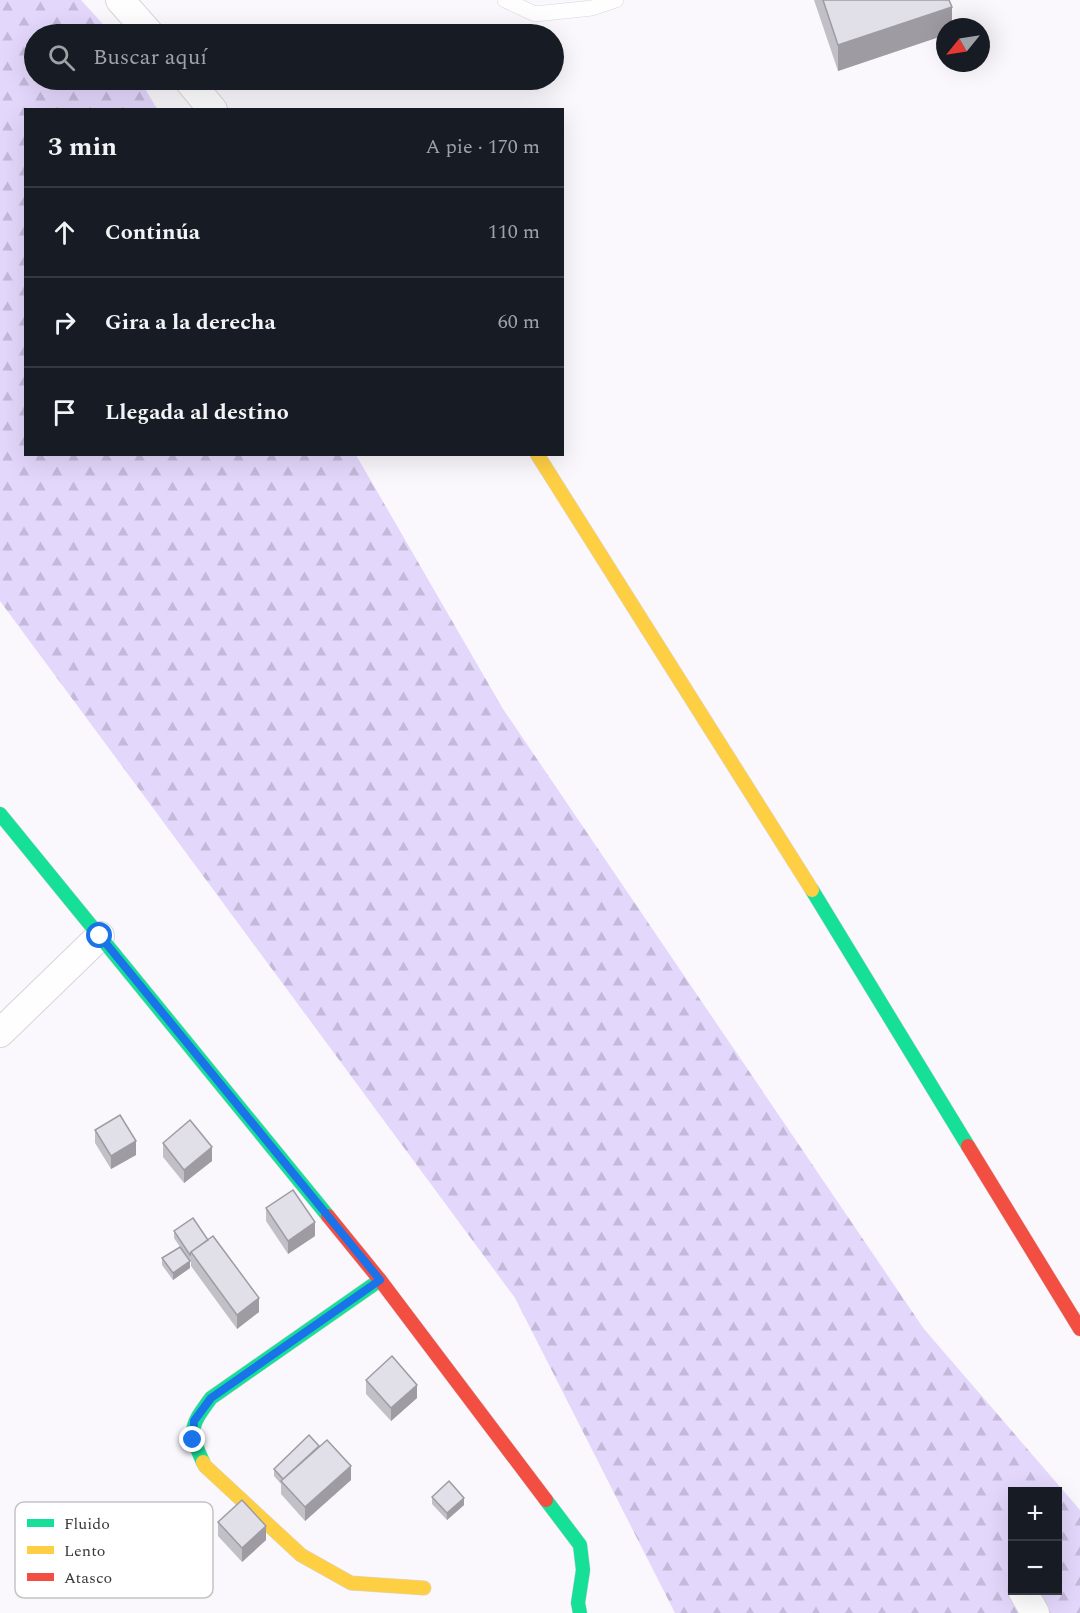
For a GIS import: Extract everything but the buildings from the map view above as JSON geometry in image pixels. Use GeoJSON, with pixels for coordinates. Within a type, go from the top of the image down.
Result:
{"type":"FeatureCollection","features":[{"type":"Feature","properties":{"kind":"street"},"geometry":{"type":"LineString","coordinates":[[120,0],[141,24]]}},
{"type":"Feature","properties":{"kind":"street"},"geometry":{"type":"LineString","coordinates":[[196,90],[211,108]]}},
{"type":"Feature","properties":{"kind":"street"},"geometry":{"type":"LineString","coordinates":[[538,456],[807,881],[1080,1329]]}},
{"type":"Feature","properties":{"kind":"street"},"geometry":{"type":"LineString","coordinates":[[4,827],[100,936],[380,1280],[580,1545],[583,1570],[578,1603],[580,1613]]}},
{"type":"Feature","properties":{"kind":"street"},"geometry":{"type":"LineString","coordinates":[[0,1033],[100,936]]}},
{"type":"Feature","properties":{"kind":"street"},"geometry":{"type":"LineString","coordinates":[[380,1280],[211,1398],[194,1421],[193,1440],[206,1466],[302,1555],[351,1583],[424,1588]]}},
{"type":"Feature","properties":{"kind":"street"},"geometry":{"type":"LineString","coordinates":[[1025,1595],[1035,1613]]}},
{"type":"Feature","properties":{"kind":"lane"},"geometry":{"type":"LineString","coordinates":[[505,0],[535,14],[592,9],[616,0]]}},
{"type":"Feature","properties":{"kind":"green space"},"geometry":{"type":"Polygon","coordinates":[[[0,0],[81,0],[103,24],[24,24],[24,90],[146,90],[156,108],[24,108],[24,456],[357,456],[503,709],[924,1329],[1060,1487],[1008,1487],[1008,1595],[1062,1595],[1062,1489],[1080,1510],[1080,1613],[675,1613],[515,1298],[0,601],[0,0]]]}},
{"type":"Feature","properties":{"kind":"traffic: fast"},"geometry":{"type":"LineString","coordinates":[[0,814],[328,1216]]}},
{"type":"Feature","properties":{"kind":"traffic: fast"},"geometry":{"type":"LineString","coordinates":[[812,890],[968,1146]]}},
{"type":"Feature","properties":{"kind":"traffic: fast"},"geometry":{"type":"LineString","coordinates":[[203,1462],[193,1435],[195,1422],[211,1398],[380,1280]]}},
{"type":"Feature","properties":{"kind":"traffic: fast"},"geometry":{"type":"LineString","coordinates":[[546,1500],[580,1545],[583,1570],[578,1603],[580,1613]]}},
{"type":"Feature","properties":{"kind":"traffic: slow"},"geometry":{"type":"LineString","coordinates":[[538,456],[812,890]]}},
{"type":"Feature","properties":{"kind":"traffic: slow"},"geometry":{"type":"LineString","coordinates":[[203,1462],[301,1555],[351,1583],[424,1588]]}},
{"type":"Feature","properties":{"kind":"traffic: jam"},"geometry":{"type":"LineString","coordinates":[[968,1146],[1080,1329]]}},
{"type":"Feature","properties":{"kind":"traffic: jam"},"geometry":{"type":"LineString","coordinates":[[328,1216],[380,1280],[546,1500]]}},
{"type":"Feature","properties":{"kind":"route"},"geometry":{"type":"LineString","coordinates":[[100,936],[380,1280],[211,1398],[194,1421],[193,1440]]}}]}
